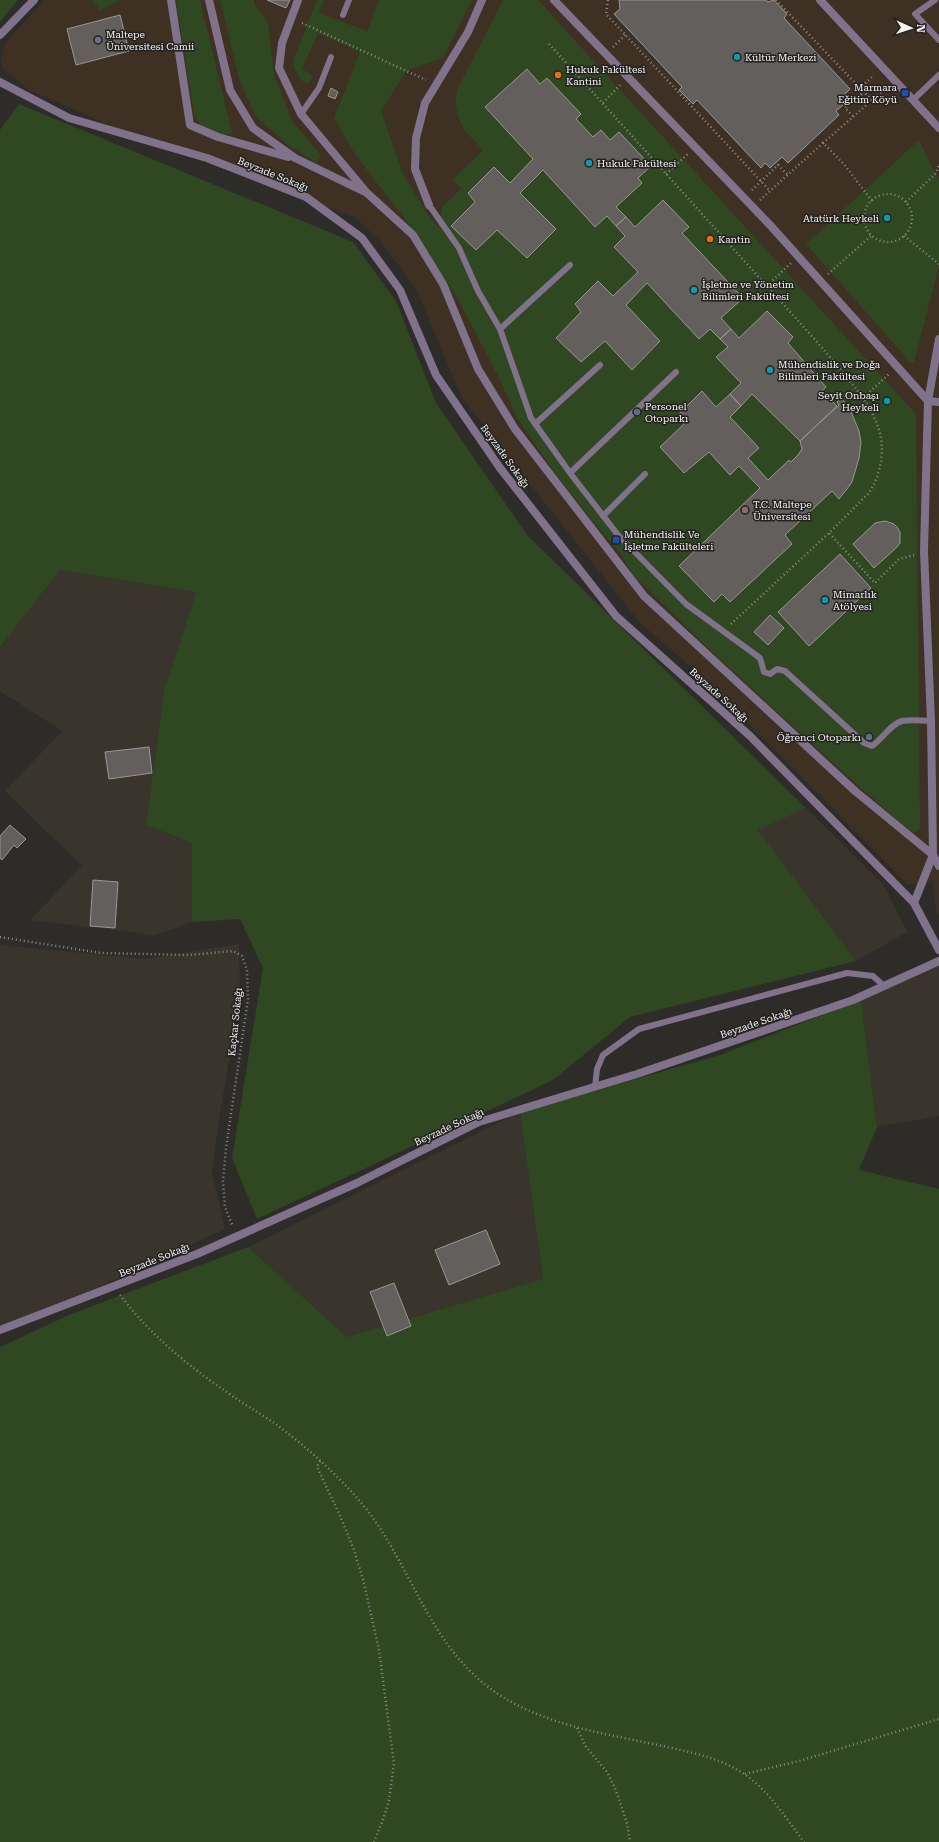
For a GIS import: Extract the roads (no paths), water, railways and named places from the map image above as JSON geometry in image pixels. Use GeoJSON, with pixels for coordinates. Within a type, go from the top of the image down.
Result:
{"type":"FeatureCollection","features":[{"type":"Feature","properties":{"kind":"street"},"geometry":{"type":"LineString","coordinates":[[0,35],[34,0]]}},
{"type":"Feature","properties":{"kind":"street"},"geometry":{"type":"LineString","coordinates":[[171,0],[190,125],[218,137],[295,158]]}},
{"type":"Feature","properties":{"kind":"street"},"geometry":{"type":"LineString","coordinates":[[209,0],[230,90],[253,128],[295,158],[367,193]]}},
{"type":"Feature","properties":{"kind":"street"},"geometry":{"type":"LineString","coordinates":[[298,0],[282,43],[279,68],[301,114],[367,193],[413,235],[443,284],[478,369],[515,429],[644,596],[855,792],[933,855],[939,866]]}},
{"type":"Feature","properties":{"kind":"street"},"geometry":{"type":"LineString","coordinates":[[429,205],[415,169],[416,138],[425,103],[468,32],[482,0]]}},
{"type":"Feature","properties":{"kind":"street"},"geometry":{"type":"LineString","coordinates":[[554,0],[743,198],[928,401],[939,402]]}},
{"type":"Feature","properties":{"kind":"street"},"geometry":{"type":"LineString","coordinates":[[820,0],[939,128]]}},
{"type":"Feature","properties":{"kind":"street","name":"Beyzade Sokağı"},"geometry":{"type":"LineString","coordinates":[[0,82],[69,118],[207,158],[306,197],[362,238],[400,290],[436,375],[500,468],[616,616],[750,736],[914,903],[939,950]]}},
{"type":"Feature","properties":{"kind":"street"},"geometry":{"type":"LineString","coordinates":[[914,903],[933,855],[931,721],[924,551],[928,401],[939,339]]}},
{"type":"Feature","properties":{"kind":"street","name":"Beyzade Sokağı"},"geometry":{"type":"LineString","coordinates":[[0,1330],[113,1287],[237,1236],[357,1183],[479,1122],[637,1074],[853,1000],[939,961]]}},
{"type":"Feature","properties":{"kind":"lane"},"geometry":{"type":"LineString","coordinates":[[343,15],[349,0]]}},
{"type":"Feature","properties":{"kind":"lane"},"geometry":{"type":"LineString","coordinates":[[937,1],[915,14],[939,40]]}},
{"type":"Feature","properties":{"kind":"lane"},"geometry":{"type":"LineString","coordinates":[[301,114],[319,88],[331,58]]}},
{"type":"Feature","properties":{"kind":"lane"},"geometry":{"type":"LineString","coordinates":[[913,100],[939,75]]}},
{"type":"Feature","properties":{"kind":"lane"},"geometry":{"type":"LineString","coordinates":[[429,205],[459,248],[478,291],[500,329],[531,418],[570,473],[618,535],[686,604],[760,658],[764,672],[770,674],[777,669],[786,671],[864,743],[872,746],[880,741],[893,726],[901,721],[931,721]]}},
{"type":"Feature","properties":{"kind":"lane"},"geometry":{"type":"LineString","coordinates":[[500,329],[570,265]]}},
{"type":"Feature","properties":{"kind":"lane"},"geometry":{"type":"LineString","coordinates":[[535,424],[600,365]]}},
{"type":"Feature","properties":{"kind":"lane"},"geometry":{"type":"LineString","coordinates":[[570,473],[676,372]]}},
{"type":"Feature","properties":{"kind":"lane"},"geometry":{"type":"LineString","coordinates":[[603,516],[646,474]]}},
{"type":"Feature","properties":{"kind":"lane"},"geometry":{"type":"LineString","coordinates":[[595,1087],[596,1069],[603,1055],[639,1029],[847,973],[873,976],[884,986]]}},
{"type":"Feature","properties":{"kind":"place","name":"Maltepe Üniversitesi Camii"},"geometry":{"type":"Point","coordinates":[98,40]}},
{"type":"Feature","properties":{"kind":"place","name":"Kültür Merkezi"},"geometry":{"type":"Point","coordinates":[737,57]}},
{"type":"Feature","properties":{"kind":"place","name":"Hukuk Fakültesi Kantini"},"geometry":{"type":"Point","coordinates":[558,75]}},
{"type":"Feature","properties":{"kind":"place","name":"Marmara Eğitim Köyü"},"geometry":{"type":"Point","coordinates":[905,93]}},
{"type":"Feature","properties":{"kind":"place","name":"Hukuk Fakültesi"},"geometry":{"type":"Point","coordinates":[589,163]}},
{"type":"Feature","properties":{"kind":"place","name":"Atatürk Heykeli"},"geometry":{"type":"Point","coordinates":[887,218]}},
{"type":"Feature","properties":{"kind":"place","name":"Kantin"},"geometry":{"type":"Point","coordinates":[710,239]}},
{"type":"Feature","properties":{"kind":"place","name":"İşletme ve Yönetim Bilimleri Fakültesi"},"geometry":{"type":"Point","coordinates":[694,290]}},
{"type":"Feature","properties":{"kind":"place","name":"Mühendislik ve Doğa Bilimleri Fakültesi"},"geometry":{"type":"Point","coordinates":[770,370]}},
{"type":"Feature","properties":{"kind":"place","name":"Seyit Onbaşı Heykeli"},"geometry":{"type":"Point","coordinates":[887,401]}},
{"type":"Feature","properties":{"kind":"place","name":"Personel Otoparkı"},"geometry":{"type":"Point","coordinates":[637,412]}},
{"type":"Feature","properties":{"kind":"place","name":"T.C. Maltepe Üniversitesi"},"geometry":{"type":"Point","coordinates":[745,510]}},
{"type":"Feature","properties":{"kind":"place","name":"Mühendislik Ve İşletme Fakülteleri"},"geometry":{"type":"Point","coordinates":[616,540]}},
{"type":"Feature","properties":{"kind":"place","name":"Mimarlık Atölyesi"},"geometry":{"type":"Point","coordinates":[825,600]}},
{"type":"Feature","properties":{"kind":"place","name":"Öğrenci Otoparkı"},"geometry":{"type":"Point","coordinates":[869,737]}}]}
